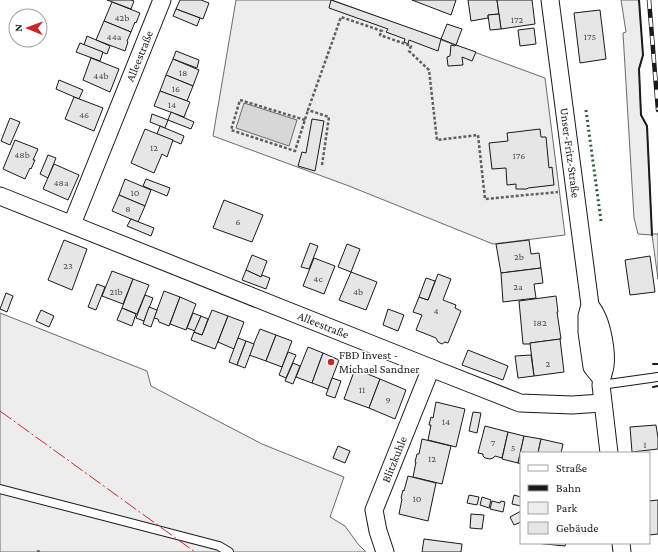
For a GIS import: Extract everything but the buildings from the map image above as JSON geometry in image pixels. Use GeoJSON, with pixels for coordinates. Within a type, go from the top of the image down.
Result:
{"type":"FeatureCollection","features":[{"type":"Feature","properties":{"kind":"street","name":"Alleestraße"},"geometry":{"type":"LineString","coordinates":[[72,224],[162,0]]}},
{"type":"Feature","properties":{"kind":"street","name":"Unser-Fritz-Straße"},"geometry":{"type":"LineString","coordinates":[[550,0],[590,305],[596,313],[605,348],[605,367],[601,382],[602,402],[609,452]]}},
{"type":"Feature","properties":{"kind":"street","name":"Alleestraße"},"geometry":{"type":"LineString","coordinates":[[0,196],[520,403],[572,405],[602,402]]}},
{"type":"Feature","properties":{"kind":"street","name":"Blitzkuhle"},"geometry":{"type":"LineString","coordinates":[[385,552],[378,531],[374,510],[431,368]]}},
{"type":"Feature","properties":{"kind":"lane"},"geometry":{"type":"LineString","coordinates":[[601,382],[658,377]]}},
{"type":"Feature","properties":{"kind":"lane"},"geometry":{"type":"LineString","coordinates":[[0,489],[219,546],[229,552]]}},
{"type":"Feature","properties":{"kind":"path"},"geometry":{"type":"LineString","coordinates":[[305,120],[240,100],[231,130],[295,151],[341,17],[382,31],[380,35],[411,46],[409,51],[429,70],[438,140],[478,135],[485,199],[554,192]]}},
{"type":"Feature","properties":{"kind":"path"},"geometry":{"type":"LineString","coordinates":[[308,110],[329,117],[322,165]]}},
{"type":"Feature","properties":{"kind":"green space"},"geometry":{"type":"Polygon","coordinates":[[[236,0],[332,0],[545,78],[565,235],[493,244],[349,186],[213,136],[236,0]]]}},
{"type":"Feature","properties":{"kind":"green space"},"geometry":{"type":"Polygon","coordinates":[[[621,0],[639,0],[643,55],[639,69],[641,115],[647,126],[652,234],[658,234],[658,279],[652,235],[638,234],[634,218],[623,33],[626,32],[621,0]]]}},
{"type":"Feature","properties":{"kind":"green space"},"geometry":{"type":"Polygon","coordinates":[[[0,313],[147,371],[151,386],[262,444],[344,477],[330,517],[345,526],[366,552],[0,552],[0,313]]]}},
{"type":"Feature","properties":{"kind":"shaded area"},"geometry":{"type":"Polygon","coordinates":[[[244,103],[297,120],[289,146],[236,128],[244,103]]]}},
{"type":"Feature","properties":{"kind":"railway"},"geometry":{"type":"LineString","coordinates":[[649,0],[658,110]]}},
{"type":"Feature","properties":{"kind":"hedge"},"geometry":{"type":"LineString","coordinates":[[586,110],[601,221]]}},
{"type":"Feature","properties":{"kind":"wall"},"geometry":{"type":"LineString","coordinates":[[639,0],[643,55],[639,69],[641,115],[647,126],[652,235]]}},
{"type":"Feature","properties":{"kind":"wall"},"geometry":{"type":"LineString","coordinates":[[653,364],[658,364]]}},
{"type":"Feature","properties":{"kind":"wall"},"geometry":{"type":"LineString","coordinates":[[653,387],[658,386]]}},
{"type":"Feature","properties":{"kind":"power"},"geometry":{"type":"LineString","coordinates":[[0,411],[195,552]]}},
{"type":"Feature","properties":{"kind":"place","name":"FBD Invest - Michael Sandner"},"geometry":{"type":"Point","coordinates":[331,362]}}]}
